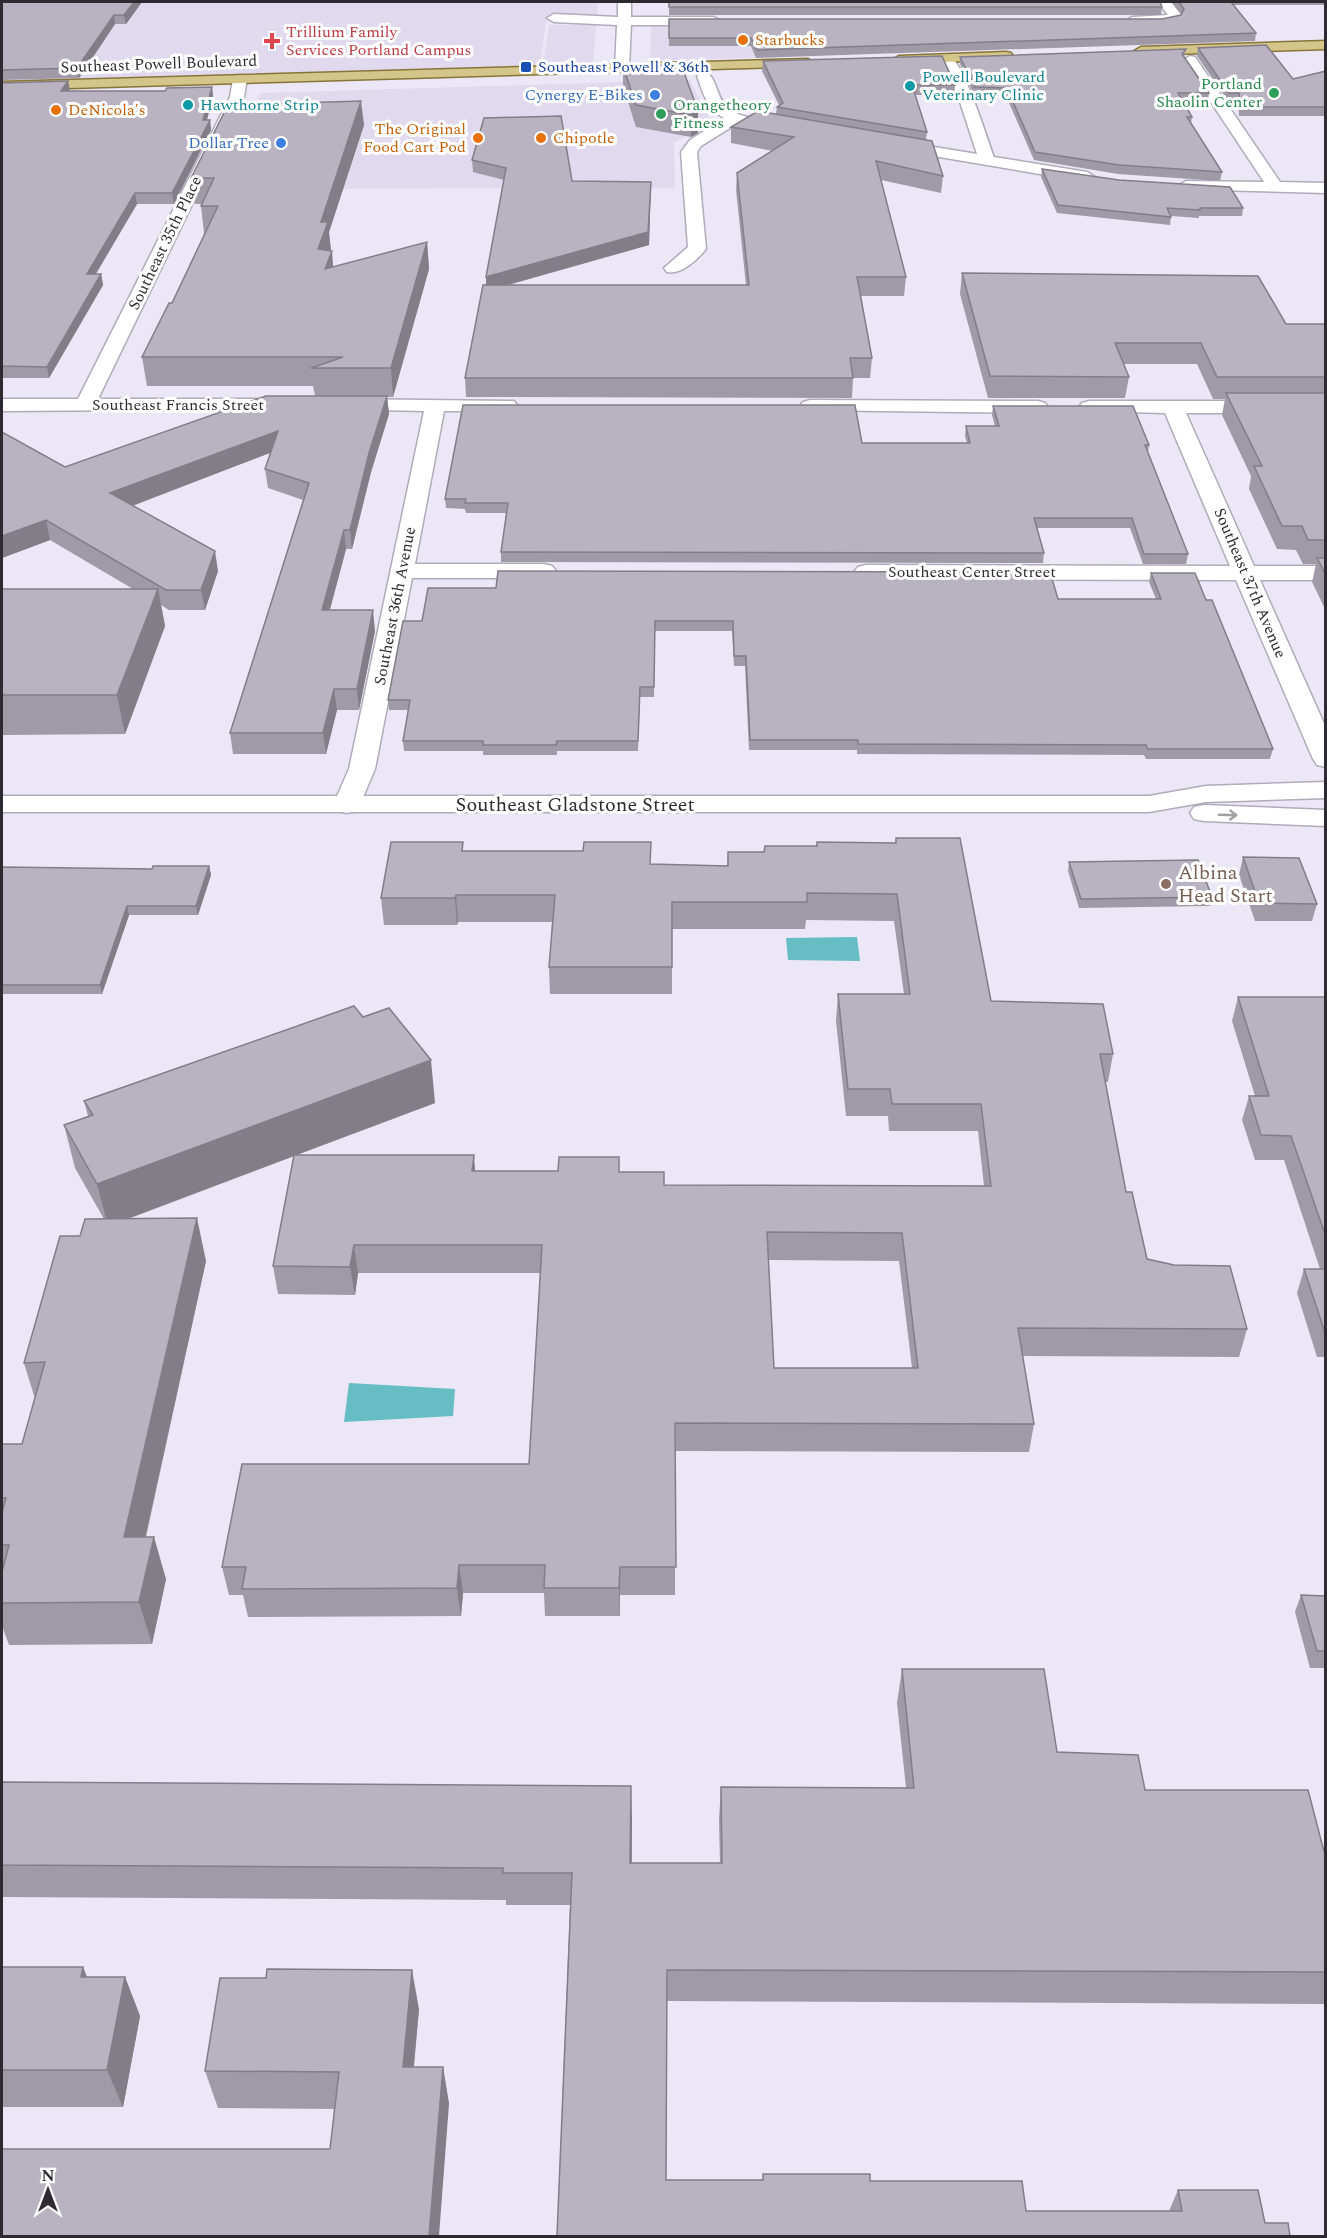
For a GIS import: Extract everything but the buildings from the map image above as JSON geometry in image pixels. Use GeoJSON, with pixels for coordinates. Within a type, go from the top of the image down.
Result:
{"type":"FeatureCollection","features":[{"type":"Feature","properties":{"kind":"main road"},"geometry":{"type":"LineString","coordinates":[[1326,45],[1134,56],[1190,60],[1326,56]]}},
{"type":"Feature","properties":{"kind":"main road"},"geometry":{"type":"LineString","coordinates":[[885,66],[1020,61]]}},
{"type":"Feature","properties":{"kind":"main road","name":"Southeast Powell Boulevard"},"geometry":{"type":"LineString","coordinates":[[2,86],[239,84],[573,80],[704,76],[821,68],[729,65],[622,68],[239,84],[2,96]]}},
{"type":"Feature","properties":{"kind":"main road"},"geometry":{"type":"LineString","coordinates":[[704,76],[729,65]]}},
{"type":"Feature","properties":{"kind":"main road"},"geometry":{"type":"LineString","coordinates":[[573,80],[622,68]]}},
{"type":"Feature","properties":{"kind":"street"},"geometry":{"type":"LineString","coordinates":[[622,68],[625,2]]}},
{"type":"Feature","properties":{"kind":"street"},"geometry":{"type":"LineString","coordinates":[[1114,21],[1172,19],[1174,16],[1165,2]]}},
{"type":"Feature","properties":{"kind":"street"},"geometry":{"type":"LineString","coordinates":[[554,18],[625,21],[732,21]]}},
{"type":"Feature","properties":{"kind":"street"},"geometry":{"type":"LineString","coordinates":[[1190,60],[1276,188]]}},
{"type":"Feature","properties":{"kind":"street"},"geometry":{"type":"LineString","coordinates":[[950,63],[967,102],[987,161]]}},
{"type":"Feature","properties":{"kind":"street"},"geometry":{"type":"LineString","coordinates":[[704,76],[718,108],[735,118],[804,130]]}},
{"type":"Feature","properties":{"kind":"street","name":"Southeast 35th Place"},"geometry":{"type":"LineString","coordinates":[[85,405],[237,97],[239,84]]}},
{"type":"Feature","properties":{"kind":"street"},"geometry":{"type":"LineString","coordinates":[[673,268],[697,249],[689,152],[695,143],[735,118]]}},
{"type":"Feature","properties":{"kind":"street"},"geometry":{"type":"LineString","coordinates":[[873,141],[1107,179]]}},
{"type":"Feature","properties":{"kind":"street"},"geometry":{"type":"LineString","coordinates":[[1165,185],[1326,188]]}},
{"type":"Feature","properties":{"kind":"street","name":"Southeast Francis Street"},"geometry":{"type":"LineString","coordinates":[[2,405],[302,405]]}},
{"type":"Feature","properties":{"kind":"street"},"geometry":{"type":"LineString","coordinates":[[324,405],[529,405]]}},
{"type":"Feature","properties":{"kind":"street","name":"Southeast 36th Avenue"},"geometry":{"type":"LineString","coordinates":[[347,805],[362,770],[435,405]]}},
{"type":"Feature","properties":{"kind":"street"},"geometry":{"type":"LineString","coordinates":[[787,406],[1326,407]]}},
{"type":"Feature","properties":{"kind":"street","name":"Southeast 37th Avenue"},"geometry":{"type":"LineString","coordinates":[[1173,407],[1326,759]]}},
{"type":"Feature","properties":{"kind":"street"},"geometry":{"type":"LineString","coordinates":[[402,571],[562,572]]}},
{"type":"Feature","properties":{"kind":"street","name":"Southeast Center Street"},"geometry":{"type":"LineString","coordinates":[[838,572],[1326,573]]}},
{"type":"Feature","properties":{"kind":"street","name":"Southeast Gladstone Street"},"geometry":{"type":"LineString","coordinates":[[2,804],[1149,804],[1206,794],[1326,790]]}},
{"type":"Feature","properties":{"kind":"street","name":"Southeast Gladstone Street"},"geometry":{"type":"LineString","coordinates":[[1149,804],[1211,815],[1326,818]]}},
{"type":"Feature","properties":{"kind":"shaded area","name":"Trillium Family Services Portland Campus"},"geometry":{"type":"Polygon","coordinates":[[[2,2],[598,2],[597,16],[547,16],[540,66],[2,82],[2,2]]]}},
{"type":"Feature","properties":{"kind":"shaded area"},"geometry":{"type":"Polygon","coordinates":[[[549,25],[596,25],[593,63],[543,64],[549,25]]]}},
{"type":"Feature","properties":{"kind":"shaded area"},"geometry":{"type":"Polygon","coordinates":[[[651,25],[769,25],[774,57],[650,61],[651,25]]]}},
{"type":"Feature","properties":{"kind":"shaded area"},"geometry":{"type":"Polygon","coordinates":[[[690,80],[711,121],[674,143],[675,188],[216,189],[261,93],[690,80]]]}},
{"type":"Feature","properties":{"kind":"water"},"geometry":{"type":"Polygon","coordinates":[[[857,937],[860,961],[788,960],[786,938],[857,937]]]}},
{"type":"Feature","properties":{"kind":"water"},"geometry":{"type":"Polygon","coordinates":[[[349,1383],[455,1389],[453,1416],[344,1422],[349,1383]]]}},
{"type":"Feature","properties":{"kind":"place","name":"Starbucks"},"geometry":{"type":"Point","coordinates":[743,40]}},
{"type":"Feature","properties":{"kind":"place","name":"Trillium Family Services Portland Campus"},"geometry":{"type":"Point","coordinates":[272,41]}},
{"type":"Feature","properties":{"kind":"place","name":"Southeast Powell & 36th"},"geometry":{"type":"Point","coordinates":[526,67]}},
{"type":"Feature","properties":{"kind":"place","name":"Powell Boulevard Veterinary Clinic"},"geometry":{"type":"Point","coordinates":[910,86]}},
{"type":"Feature","properties":{"kind":"place","name":"Portland Shaolin Center"},"geometry":{"type":"Point","coordinates":[1274,93]}},
{"type":"Feature","properties":{"kind":"place","name":"Cynergy E-Bikes"},"geometry":{"type":"Point","coordinates":[655,95]}},
{"type":"Feature","properties":{"kind":"place","name":"Hawthorne Strip"},"geometry":{"type":"Point","coordinates":[188,105]}},
{"type":"Feature","properties":{"kind":"place","name":"DeNicola's"},"geometry":{"type":"Point","coordinates":[56,110]}},
{"type":"Feature","properties":{"kind":"place","name":"Orangetheory Fitness"},"geometry":{"type":"Point","coordinates":[661,114]}},
{"type":"Feature","properties":{"kind":"place","name":"The Original Food Cart Pod"},"geometry":{"type":"Point","coordinates":[478,138]}},
{"type":"Feature","properties":{"kind":"place","name":"Chipotle"},"geometry":{"type":"Point","coordinates":[541,138]}},
{"type":"Feature","properties":{"kind":"place","name":"Dollar Tree"},"geometry":{"type":"Point","coordinates":[281,143]}},
{"type":"Feature","properties":{"kind":"place","name":"Albina Head Start"},"geometry":{"type":"Point","coordinates":[1166,884]}}]}
